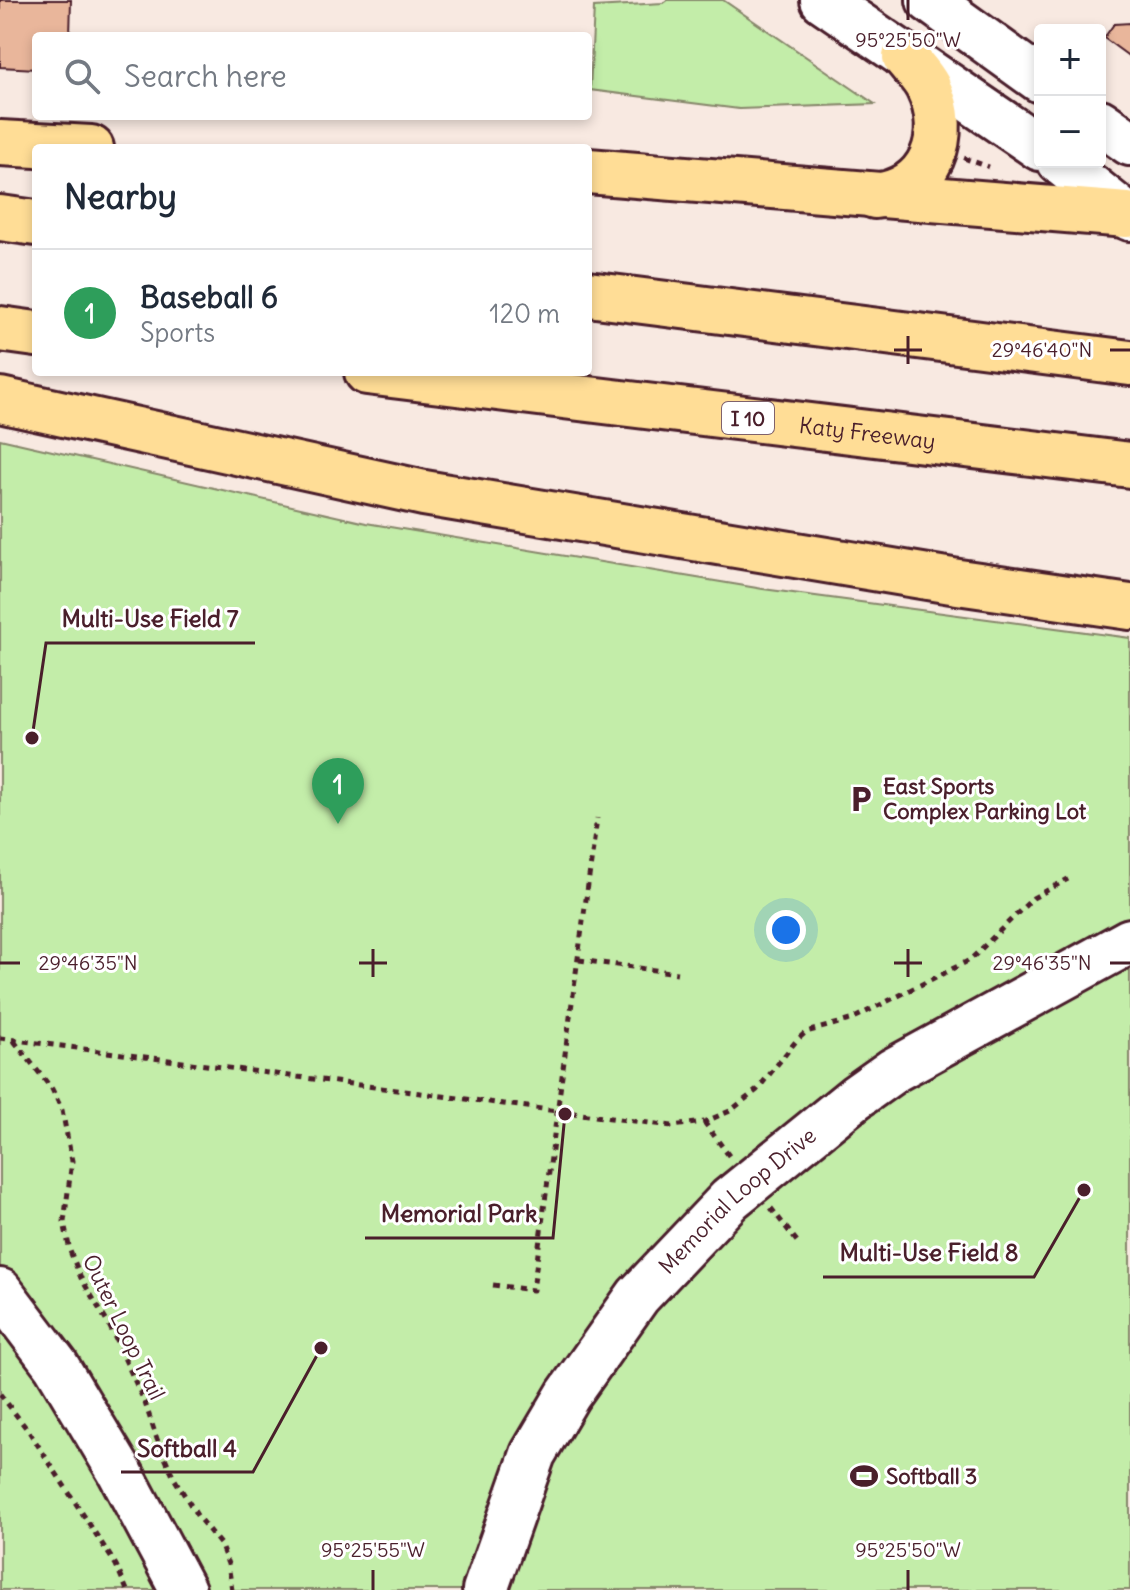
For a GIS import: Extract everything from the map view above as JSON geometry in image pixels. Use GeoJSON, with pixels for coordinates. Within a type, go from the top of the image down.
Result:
{"type":"FeatureCollection","features":[{"type":"Feature","properties":{"kind":"highway"},"geometry":{"type":"LineString","coordinates":[[875,196],[896,191],[915,181],[927,167],[935,147],[938,113],[928,85],[905,57]]}},
{"type":"Feature","properties":{"kind":"highway"},"geometry":{"type":"LineString","coordinates":[[0,143],[32,145]]}},
{"type":"Feature","properties":{"kind":"highway"},"geometry":{"type":"LineString","coordinates":[[592,171],[1129,217]]}},
{"type":"Feature","properties":{"kind":"highway"},"geometry":{"type":"LineString","coordinates":[[0,218],[32,222]]}},
{"type":"Feature","properties":{"kind":"highway"},"geometry":{"type":"LineString","coordinates":[[0,241],[32,244]]}},
{"type":"Feature","properties":{"kind":"highway"},"geometry":{"type":"LineString","coordinates":[[592,295],[1130,363]]}},
{"type":"Feature","properties":{"kind":"highway"},"geometry":{"type":"LineString","coordinates":[[0,329],[32,333]]}},
{"type":"Feature","properties":{"kind":"highway","name":"Katy Freeway"},"geometry":{"type":"LineString","coordinates":[[400,376],[1130,465]]}},
{"type":"Feature","properties":{"kind":"highway"},"geometry":{"type":"LineString","coordinates":[[0,400],[424,493],[958,582],[1130,607]]}},
{"type":"Feature","properties":{"kind":"street"},"geometry":{"type":"LineString","coordinates":[[823,0],[1034,144]]}},
{"type":"Feature","properties":{"kind":"street"},"geometry":{"type":"LineString","coordinates":[[929,0],[1034,76]]}},
{"type":"Feature","properties":{"kind":"street"},"geometry":{"type":"LineString","coordinates":[[1106,126],[1130,143]]}},
{"type":"Feature","properties":{"kind":"street"},"geometry":{"type":"LineString","coordinates":[[1068,168],[1129,217]]}},
{"type":"Feature","properties":{"kind":"street","name":"Memorial Loop Drive"},"geometry":{"type":"LineString","coordinates":[[485,1590],[533,1454],[568,1395],[638,1296],[730,1199],[894,1070],[1130,941]]}},
{"type":"Feature","properties":{"kind":"street"},"geometry":{"type":"LineString","coordinates":[[0,1291],[56,1365],[120,1472],[183,1590]]}},
{"type":"Feature","properties":{"kind":"path"},"geometry":{"type":"LineString","coordinates":[[493,1285],[533,1290],[597,818]]}},
{"type":"Feature","properties":{"kind":"path"},"geometry":{"type":"LineString","coordinates":[[0,1038],[672,1126],[704,1122],[730,1111],[757,1090],[806,1032],[850,1020],[970,960],[1033,898],[1068,879]]}},
{"type":"Feature","properties":{"kind":"path"},"geometry":{"type":"LineString","coordinates":[[579,960],[677,973]]}},
{"type":"Feature","properties":{"kind":"path","name":"Outer Loop Trail"},"geometry":{"type":"LineString","coordinates":[[14,1040],[52,1089],[66,1124],[72,1161],[64,1222],[70,1251],[81,1278],[121,1350],[174,1478],[198,1517],[220,1544],[228,1564],[232,1590]]}},
{"type":"Feature","properties":{"kind":"path"},"geometry":{"type":"LineString","coordinates":[[704,1122],[733,1160]]}},
{"type":"Feature","properties":{"kind":"path"},"geometry":{"type":"LineString","coordinates":[[770,1207],[799,1244]]}},
{"type":"Feature","properties":{"kind":"path"},"geometry":{"type":"LineString","coordinates":[[0,1394],[30,1433],[116,1565],[127,1590]]}},
{"type":"Feature","properties":{"kind":"green space"},"geometry":{"type":"Polygon","coordinates":[[[667,0],[723,0],[875,104],[739,109],[592,90],[594,7],[663,3],[667,0]]]}},
{"type":"Feature","properties":{"kind":"green space"},"geometry":{"type":"Polygon","coordinates":[[[0,439],[366,523],[763,589],[1130,638],[1130,1590],[0,1590],[0,439]]]}},
{"type":"Feature","properties":{"kind":"building"},"geometry":{"type":"Polygon","coordinates":[[[0,0],[71,0],[70,32],[32,32],[32,69],[0,67],[0,0]]]}},
{"type":"Feature","properties":{"kind":"building"},"geometry":{"type":"Polygon","coordinates":[[[1130,23],[1130,57],[1106,39],[1114,24],[1130,23]]]}},
{"type":"Feature","properties":{"kind":"place","name":"Multi-Use Field 7"},"geometry":{"type":"Point","coordinates":[32,738]}},
{"type":"Feature","properties":{"kind":"place","name":"East Sports Complex Parking Lot"},"geometry":{"type":"Point","coordinates":[861,799]}},
{"type":"Feature","properties":{"kind":"place","name":"Baseball 6"},"geometry":{"type":"Point","coordinates":[338,824]}},
{"type":"Feature","properties":{"kind":"place","name":"Memorial Park"},"geometry":{"type":"Point","coordinates":[565,1114]}},
{"type":"Feature","properties":{"kind":"place","name":"Multi-Use Field 8"},"geometry":{"type":"Point","coordinates":[1084,1190]}},
{"type":"Feature","properties":{"kind":"place","name":"Softball 4"},"geometry":{"type":"Point","coordinates":[321,1348]}},
{"type":"Feature","properties":{"kind":"place","name":"Softball 3"},"geometry":{"type":"Point","coordinates":[864,1476]}}]}
